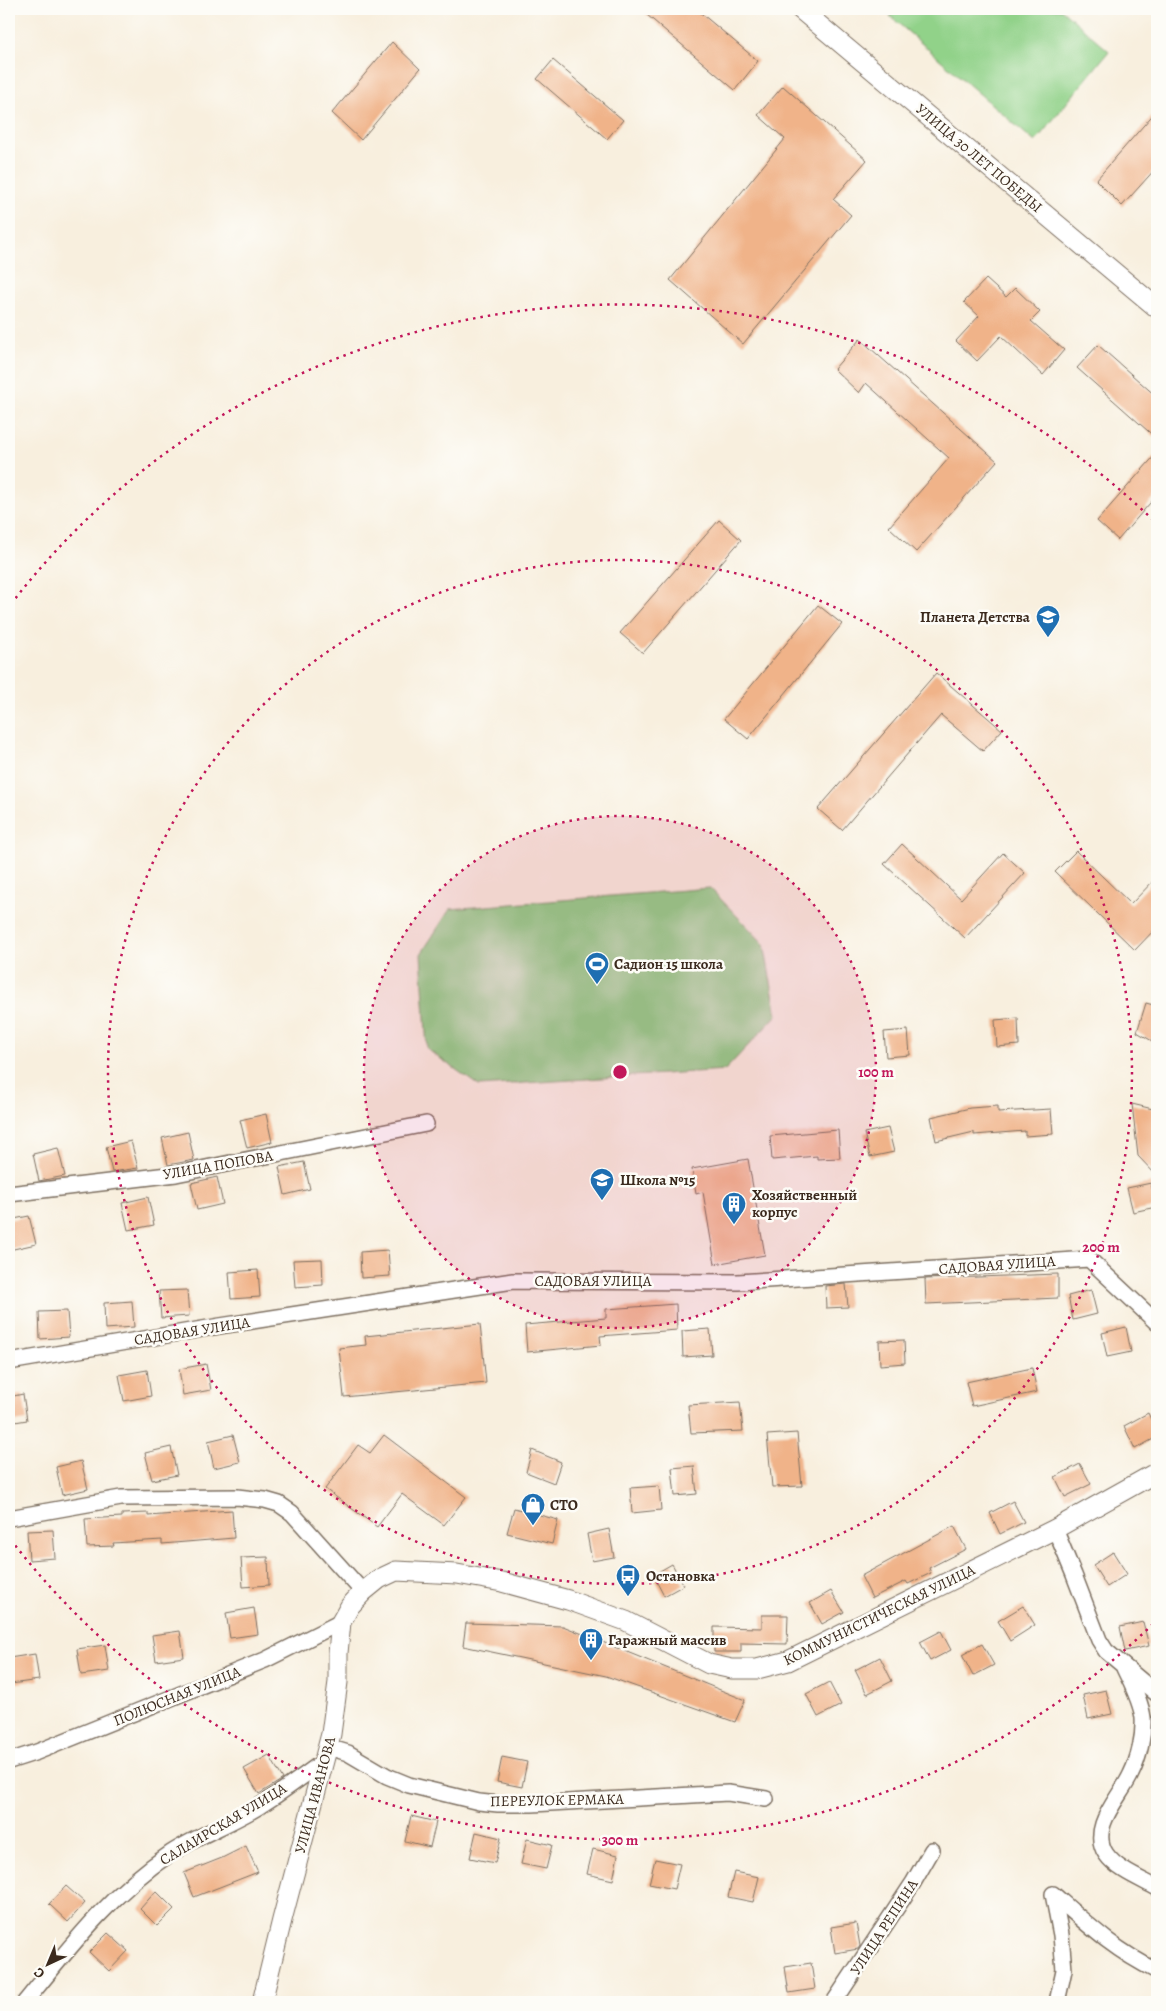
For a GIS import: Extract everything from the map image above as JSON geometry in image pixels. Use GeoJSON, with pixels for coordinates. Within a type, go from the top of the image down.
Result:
{"type":"FeatureCollection","features":[{"type":"Feature","properties":{"kind":"street","name":"УЛИЦА 30 ЛЕТ ПОБЕДЫ"},"geometry":{"type":"LineString","coordinates":[[800,9],[1157,308]]}},
{"type":"Feature","properties":{"kind":"street","name":"УЛИЦА ПОПОВА"},"geometry":{"type":"LineString","coordinates":[[9,1194],[176,1174],[426,1124]]}},
{"type":"Feature","properties":{"kind":"street","name":"САДОВАЯ УЛИЦА"},"geometry":{"type":"LineString","coordinates":[[9,1362],[220,1326],[513,1281],[738,1282],[1089,1259],[1157,1323]]}},
{"type":"Feature","properties":{"kind":"street","name":"КОММУНИСТИЧЕСКАЯ УЛИЦА"},"geometry":{"type":"LineString","coordinates":[[363,1592],[379,1579],[396,1571],[457,1574],[502,1582],[568,1600],[626,1620],[709,1664],[732,1670],[757,1669],[788,1661],[1054,1529],[1157,1472]]}},
{"type":"Feature","properties":{"kind":"street"},"geometry":{"type":"LineString","coordinates":[[9,1518],[121,1498],[237,1497],[265,1500],[279,1504],[292,1513],[363,1592]]}},
{"type":"Feature","properties":{"kind":"street"},"geometry":{"type":"LineString","coordinates":[[1054,1529],[1099,1640],[1106,1651],[1124,1668],[1157,1694]]}},
{"type":"Feature","properties":{"kind":"street","name":"УЛИЦА ИВАНОВА"},"geometry":{"type":"LineString","coordinates":[[262,2002],[326,1754],[338,1682],[341,1622],[350,1606],[363,1592]]}},
{"type":"Feature","properties":{"kind":"street","name":"ПОЛЮСНАЯ УЛИЦА"},"geometry":{"type":"LineString","coordinates":[[9,1761],[37,1752],[265,1660],[341,1622]]}},
{"type":"Feature","properties":{"kind":"street"},"geometry":{"type":"LineString","coordinates":[[1124,1668],[1140,1704],[1143,1717],[1140,1748],[1131,1776],[1106,1816],[1102,1826],[1102,1842],[1107,1855],[1115,1863],[1157,1888]]}},
{"type":"Feature","properties":{"kind":"street","name":"ПЕРЕУЛОК ЕРМАКА"},"geometry":{"type":"LineString","coordinates":[[326,1754],[348,1753],[386,1776],[409,1785],[479,1802],[498,1804],[728,1794],[766,1799]]}},
{"type":"Feature","properties":{"kind":"street","name":"САЛАИРСКАЯ УЛИЦА"},"geometry":{"type":"LineString","coordinates":[[25,2002],[70,1946],[113,1900],[142,1874],[171,1853],[198,1837],[258,1807],[326,1754]]}},
{"type":"Feature","properties":{"kind":"street","name":"УЛИЦА РЕПИНА"},"geometry":{"type":"LineString","coordinates":[[834,2002],[913,1884],[932,1850]]}},
{"type":"Feature","properties":{"kind":"street"},"geometry":{"type":"LineString","coordinates":[[1057,2002],[1064,1970],[1061,1935],[1053,1894],[1130,1958],[1157,1971]]}},
{"type":"Feature","properties":{"kind":"green space"},"geometry":{"type":"Polygon","coordinates":[[[896,9],[1061,9],[1109,51],[1035,142],[890,16],[896,9]]]}},
{"type":"Feature","properties":{"kind":"green space","name":"Садион 15 школа"},"geometry":{"type":"Polygon","coordinates":[[[710,888],[764,944],[777,1015],[725,1070],[479,1086],[427,1049],[421,954],[450,909],[710,888]]]}},
{"type":"Feature","properties":{"kind":"building"},"geometry":{"type":"Polygon","coordinates":[[[640,9],[696,9],[758,61],[735,90],[640,9]]]}},
{"type":"Feature","properties":{"kind":"building"},"geometry":{"type":"Polygon","coordinates":[[[392,42],[420,69],[361,140],[332,113],[392,42]]]}},
{"type":"Feature","properties":{"kind":"building"},"geometry":{"type":"Polygon","coordinates":[[[553,60],[623,120],[607,139],[537,79],[553,60]]]}},
{"type":"Feature","properties":{"kind":"building"},"geometry":{"type":"Polygon","coordinates":[[[783,86],[867,160],[833,199],[851,215],[743,344],[670,280],[785,139],[758,115],[783,86]]]}},
{"type":"Feature","properties":{"kind":"building"},"geometry":{"type":"Polygon","coordinates":[[[1157,110],[1157,167],[1122,206],[1096,180],[1157,110]]]}},
{"type":"Feature","properties":{"kind":"building"},"geometry":{"type":"Polygon","coordinates":[[[986,279],[1006,297],[1015,288],[1040,312],[1031,321],[1064,350],[1043,375],[1001,336],[977,361],[956,341],[979,316],[964,302],[986,279]]]}},
{"type":"Feature","properties":{"kind":"building"},"geometry":{"type":"Polygon","coordinates":[[[860,339],[997,461],[916,552],[889,527],[949,458],[866,383],[859,393],[834,369],[860,339]]]}},
{"type":"Feature","properties":{"kind":"building"},"geometry":{"type":"Polygon","coordinates":[[[1098,345],[1157,397],[1157,439],[1077,368],[1098,345]]]}},
{"type":"Feature","properties":{"kind":"building"},"geometry":{"type":"Polygon","coordinates":[[[1157,453],[1157,495],[1118,540],[1097,521],[1157,453]]]}},
{"type":"Feature","properties":{"kind":"building"},"geometry":{"type":"Polygon","coordinates":[[[719,520],[741,540],[643,653],[620,633],[719,520]]]}},
{"type":"Feature","properties":{"kind":"building"},"geometry":{"type":"Polygon","coordinates":[[[818,605],[842,624],[748,739],[724,719],[818,605]]]}},
{"type":"Feature","properties":{"kind":"building"},"geometry":{"type":"Polygon","coordinates":[[[936,673],[1002,730],[983,751],[941,715],[842,830],[818,809],[936,673]]]}},
{"type":"Feature","properties":{"kind":"building"},"geometry":{"type":"Polygon","coordinates":[[[902,844],[961,899],[1003,853],[1025,873],[965,938],[884,864],[902,844]]]}},
{"type":"Feature","properties":{"kind":"building"},"geometry":{"type":"Polygon","coordinates":[[[1076,851],[1131,904],[1157,877],[1157,927],[1135,950],[1055,872],[1076,851]]]}},
{"type":"Feature","properties":{"kind":"building"},"geometry":{"type":"Polygon","coordinates":[[[1146,1003],[1157,1006],[1157,1044],[1137,1032],[1146,1003]]]}},
{"type":"Feature","properties":{"kind":"building"},"geometry":{"type":"Polygon","coordinates":[[[1018,1018],[1019,1045],[997,1047],[995,1020],[1018,1018]]]}},
{"type":"Feature","properties":{"kind":"building"},"geometry":{"type":"Polygon","coordinates":[[[908,1030],[910,1055],[886,1057],[884,1032],[908,1030]]]}},
{"type":"Feature","properties":{"kind":"building"},"geometry":{"type":"Polygon","coordinates":[[[1132,1104],[1157,1110],[1157,1176],[1138,1156],[1132,1104]]]}},
{"type":"Feature","properties":{"kind":"building"},"geometry":{"type":"Polygon","coordinates":[[[998,1106],[998,1112],[1051,1109],[1053,1134],[1025,1136],[1025,1131],[974,1135],[974,1132],[936,1141],[931,1117],[970,1108],[998,1106]]]}},
{"type":"Feature","properties":{"kind":"building"},"geometry":{"type":"Polygon","coordinates":[[[266,1114],[272,1142],[247,1148],[240,1120],[266,1114]]]}},
{"type":"Feature","properties":{"kind":"building"},"geometry":{"type":"Polygon","coordinates":[[[888,1128],[894,1152],[870,1157],[864,1133],[888,1128]]]}},
{"type":"Feature","properties":{"kind":"building"},"geometry":{"type":"Polygon","coordinates":[[[838,1130],[840,1158],[817,1159],[817,1156],[772,1160],[770,1136],[838,1130]]]}},
{"type":"Feature","properties":{"kind":"building"},"geometry":{"type":"Polygon","coordinates":[[[188,1132],[194,1160],[168,1165],[162,1138],[188,1132]]]}},
{"type":"Feature","properties":{"kind":"building"},"geometry":{"type":"Polygon","coordinates":[[[131,1141],[138,1168],[112,1172],[106,1147],[131,1141]]]}},
{"type":"Feature","properties":{"kind":"building"},"geometry":{"type":"Polygon","coordinates":[[[58,1148],[65,1176],[39,1181],[33,1154],[58,1148]]]}},
{"type":"Feature","properties":{"kind":"building","name":"Хозяйственный корпус"},"geometry":{"type":"Polygon","coordinates":[[[748,1159],[765,1255],[715,1264],[703,1192],[696,1194],[692,1169],[748,1159]]]}},
{"type":"Feature","properties":{"kind":"building"},"geometry":{"type":"Polygon","coordinates":[[[304,1162],[310,1189],[285,1195],[279,1167],[304,1162]]]}},
{"type":"Feature","properties":{"kind":"building"},"geometry":{"type":"Polygon","coordinates":[[[217,1177],[223,1204],[197,1210],[191,1183],[217,1177]]]}},
{"type":"Feature","properties":{"kind":"building"},"geometry":{"type":"Polygon","coordinates":[[[1151,1183],[1156,1207],[1133,1212],[1127,1188],[1151,1183]]]}},
{"type":"Feature","properties":{"kind":"building"},"geometry":{"type":"Polygon","coordinates":[[[148,1197],[154,1225],[128,1230],[122,1203],[148,1197]]]}},
{"type":"Feature","properties":{"kind":"building"},"geometry":{"type":"Polygon","coordinates":[[[29,1216],[36,1244],[9,1250],[9,1220],[29,1216]]]}},
{"type":"Feature","properties":{"kind":"building"},"geometry":{"type":"Polygon","coordinates":[[[388,1250],[390,1276],[361,1278],[360,1252],[388,1250]]]}},
{"type":"Feature","properties":{"kind":"building"},"geometry":{"type":"Polygon","coordinates":[[[322,1259],[323,1285],[295,1287],[293,1260],[322,1259]]]}},
{"type":"Feature","properties":{"kind":"building"},"geometry":{"type":"Polygon","coordinates":[[[258,1270],[260,1297],[231,1299],[229,1272],[258,1270]]]}},
{"type":"Feature","properties":{"kind":"building"},"geometry":{"type":"Polygon","coordinates":[[[1058,1274],[1058,1298],[926,1304],[925,1279],[1058,1274]]]}},
{"type":"Feature","properties":{"kind":"building"},"geometry":{"type":"Polygon","coordinates":[[[846,1284],[848,1307],[826,1308],[825,1286],[846,1284]]]}},
{"type":"Feature","properties":{"kind":"building"},"geometry":{"type":"Polygon","coordinates":[[[187,1290],[189,1316],[161,1318],[159,1291],[187,1290]]]}},
{"type":"Feature","properties":{"kind":"building"},"geometry":{"type":"Polygon","coordinates":[[[1091,1290],[1097,1314],[1073,1320],[1068,1296],[1091,1290]]]}},
{"type":"Feature","properties":{"kind":"building"},"geometry":{"type":"Polygon","coordinates":[[[132,1301],[134,1327],[105,1329],[104,1303],[132,1301]]]}},
{"type":"Feature","properties":{"kind":"building"},"geometry":{"type":"Polygon","coordinates":[[[676,1304],[677,1330],[600,1336],[601,1345],[527,1352],[525,1325],[606,1318],[606,1309],[676,1304]]]}},
{"type":"Feature","properties":{"kind":"building"},"geometry":{"type":"Polygon","coordinates":[[[67,1311],[69,1337],[40,1339],[39,1312],[67,1311]]]}},
{"type":"Feature","properties":{"kind":"building"},"geometry":{"type":"Polygon","coordinates":[[[480,1324],[486,1383],[344,1397],[339,1348],[366,1345],[365,1336],[480,1324]]]}},
{"type":"Feature","properties":{"kind":"building"},"geometry":{"type":"Polygon","coordinates":[[[1126,1327],[1131,1352],[1107,1357],[1102,1333],[1126,1327]]]}},
{"type":"Feature","properties":{"kind":"building"},"geometry":{"type":"Polygon","coordinates":[[[710,1329],[712,1355],[683,1357],[682,1331],[710,1329]]]}},
{"type":"Feature","properties":{"kind":"building"},"geometry":{"type":"Polygon","coordinates":[[[904,1340],[905,1363],[880,1365],[879,1341],[904,1340]]]}},
{"type":"Feature","properties":{"kind":"building"},"geometry":{"type":"Polygon","coordinates":[[[206,1364],[211,1390],[183,1395],[179,1369],[206,1364]]]}},
{"type":"Feature","properties":{"kind":"building"},"geometry":{"type":"Polygon","coordinates":[[[1032,1368],[1037,1392],[972,1406],[966,1382],[1032,1368]]]}},
{"type":"Feature","properties":{"kind":"building"},"geometry":{"type":"Polygon","coordinates":[[[147,1370],[151,1396],[124,1401],[119,1375],[147,1370]]]}},
{"type":"Feature","properties":{"kind":"building"},"geometry":{"type":"Polygon","coordinates":[[[23,1394],[27,1420],[9,1423],[9,1397],[23,1394]]]}},
{"type":"Feature","properties":{"kind":"building"},"geometry":{"type":"Polygon","coordinates":[[[740,1402],[743,1431],[691,1433],[688,1405],[740,1402]]]}},
{"type":"Feature","properties":{"kind":"building"},"geometry":{"type":"Polygon","coordinates":[[[1148,1413],[1157,1432],[1157,1437],[1135,1449],[1124,1426],[1148,1413]]]}},
{"type":"Feature","properties":{"kind":"building"},"geometry":{"type":"Polygon","coordinates":[[[797,1433],[802,1486],[772,1487],[767,1435],[797,1433]]]}},
{"type":"Feature","properties":{"kind":"building"},"geometry":{"type":"Polygon","coordinates":[[[233,1435],[240,1462],[214,1468],[208,1441],[233,1435]]]}},
{"type":"Feature","properties":{"kind":"building"},"geometry":{"type":"Polygon","coordinates":[[[384,1435],[466,1497],[444,1525],[402,1494],[377,1527],[325,1489],[358,1445],[370,1453],[384,1435]]]}},
{"type":"Feature","properties":{"kind":"building"},"geometry":{"type":"Polygon","coordinates":[[[171,1447],[177,1475],[152,1480],[145,1453],[171,1447]]]}},
{"type":"Feature","properties":{"kind":"building"},"geometry":{"type":"Polygon","coordinates":[[[532,1450],[561,1462],[554,1483],[526,1472],[532,1450]]]}},
{"type":"Feature","properties":{"kind":"building"},"geometry":{"type":"Polygon","coordinates":[[[81,1461],[88,1489],[62,1495],[56,1467],[81,1461]]]}},
{"type":"Feature","properties":{"kind":"building"},"geometry":{"type":"Polygon","coordinates":[[[1080,1464],[1091,1484],[1065,1497],[1055,1477],[1080,1464]]]}},
{"type":"Feature","properties":{"kind":"building"},"geometry":{"type":"Polygon","coordinates":[[[694,1466],[697,1494],[675,1496],[672,1468],[694,1466]]]}},
{"type":"Feature","properties":{"kind":"building"},"geometry":{"type":"Polygon","coordinates":[[[659,1486],[661,1510],[632,1513],[630,1488],[659,1486]]]}},
{"type":"Feature","properties":{"kind":"building"},"geometry":{"type":"Polygon","coordinates":[[[1013,1501],[1024,1522],[1000,1534],[990,1513],[1013,1501]]]}},
{"type":"Feature","properties":{"kind":"building","name":"СТО"},"geometry":{"type":"Polygon","coordinates":[[[514,1508],[558,1520],[552,1544],[507,1533],[514,1508]]]}},
{"type":"Feature","properties":{"kind":"building"},"geometry":{"type":"Polygon","coordinates":[[[232,1510],[234,1538],[162,1544],[162,1540],[113,1543],[114,1546],[87,1547],[85,1519],[122,1517],[122,1514],[148,1513],[148,1516],[232,1510]]]}},
{"type":"Feature","properties":{"kind":"building"},"geometry":{"type":"Polygon","coordinates":[[[954,1526],[966,1549],[929,1568],[931,1573],[908,1584],[906,1581],[872,1598],[861,1576],[954,1526]]]}},
{"type":"Feature","properties":{"kind":"building"},"geometry":{"type":"Polygon","coordinates":[[[609,1529],[614,1557],[592,1561],[587,1534],[609,1529]]]}},
{"type":"Feature","properties":{"kind":"building"},"geometry":{"type":"Polygon","coordinates":[[[53,1530],[55,1558],[29,1560],[27,1531],[53,1530]]]}},
{"type":"Feature","properties":{"kind":"building"},"geometry":{"type":"Polygon","coordinates":[[[1113,1552],[1127,1574],[1107,1587],[1093,1565],[1113,1552]]]}},
{"type":"Feature","properties":{"kind":"building"},"geometry":{"type":"Polygon","coordinates":[[[268,1557],[269,1585],[243,1587],[241,1558],[268,1557]]]}},
{"type":"Feature","properties":{"kind":"building"},"geometry":{"type":"Polygon","coordinates":[[[672,1564],[684,1585],[664,1596],[653,1575],[672,1564]]]}},
{"type":"Feature","properties":{"kind":"building"},"geometry":{"type":"Polygon","coordinates":[[[831,1591],[844,1612],[822,1624],[810,1603],[831,1591]]]}},
{"type":"Feature","properties":{"kind":"building"},"geometry":{"type":"Polygon","coordinates":[[[1023,1606],[1035,1625],[1010,1641],[998,1621],[1023,1606]]]}},
{"type":"Feature","properties":{"kind":"building"},"geometry":{"type":"Polygon","coordinates":[[[254,1608],[258,1634],[230,1638],[226,1613],[254,1608]]]}},
{"type":"Feature","properties":{"kind":"building"},"geometry":{"type":"Polygon","coordinates":[[[762,1615],[788,1615],[787,1644],[741,1643],[741,1652],[714,1652],[714,1627],[762,1628],[762,1615]]]}},
{"type":"Feature","properties":{"kind":"building"},"geometry":{"type":"Polygon","coordinates":[[[1143,1622],[1149,1646],[1125,1651],[1120,1627],[1143,1622]]]}},
{"type":"Feature","properties":{"kind":"building","name":"Гаражный массив"},"geometry":{"type":"Polygon","coordinates":[[[466,1623],[563,1626],[745,1700],[735,1722],[606,1676],[463,1646],[466,1623]]]}},
{"type":"Feature","properties":{"kind":"building"},"geometry":{"type":"Polygon","coordinates":[[[180,1631],[184,1657],[156,1661],[152,1635],[180,1631]]]}},
{"type":"Feature","properties":{"kind":"building"},"geometry":{"type":"Polygon","coordinates":[[[941,1631],[951,1650],[930,1661],[920,1642],[941,1631]]]}},
{"type":"Feature","properties":{"kind":"building"},"geometry":{"type":"Polygon","coordinates":[[[982,1644],[994,1665],[973,1676],[962,1655],[982,1644]]]}},
{"type":"Feature","properties":{"kind":"building"},"geometry":{"type":"Polygon","coordinates":[[[105,1645],[109,1671],[81,1675],[77,1649],[105,1645]]]}},
{"type":"Feature","properties":{"kind":"building"},"geometry":{"type":"Polygon","coordinates":[[[35,1654],[39,1680],[11,1684],[9,1658],[35,1654]]]}},
{"type":"Feature","properties":{"kind":"building"},"geometry":{"type":"Polygon","coordinates":[[[880,1657],[892,1681],[867,1694],[855,1670],[880,1657]]]}},
{"type":"Feature","properties":{"kind":"building"},"geometry":{"type":"Polygon","coordinates":[[[829,1682],[841,1705],[818,1717],[806,1694],[829,1682]]]}},
{"type":"Feature","properties":{"kind":"building"},"geometry":{"type":"Polygon","coordinates":[[[1106,1690],[1112,1714],[1088,1719],[1083,1695],[1106,1690]]]}},
{"type":"Feature","properties":{"kind":"building"},"geometry":{"type":"Polygon","coordinates":[[[269,1755],[283,1779],[259,1794],[244,1769],[269,1755]]]}},
{"type":"Feature","properties":{"kind":"building"},"geometry":{"type":"Polygon","coordinates":[[[502,1757],[527,1762],[522,1787],[497,1782],[502,1757]]]}},
{"type":"Feature","properties":{"kind":"building"},"geometry":{"type":"Polygon","coordinates":[[[411,1816],[436,1822],[430,1847],[405,1841],[411,1816]]]}},
{"type":"Feature","properties":{"kind":"building"},"geometry":{"type":"Polygon","coordinates":[[[476,1832],[501,1838],[495,1863],[470,1858],[476,1832]]]}},
{"type":"Feature","properties":{"kind":"building"},"geometry":{"type":"Polygon","coordinates":[[[527,1839],[552,1845],[546,1869],[521,1864],[527,1839]]]}},
{"type":"Feature","properties":{"kind":"building"},"geometry":{"type":"Polygon","coordinates":[[[246,1846],[258,1872],[194,1897],[184,1873],[246,1846]]]}},
{"type":"Feature","properties":{"kind":"building"},"geometry":{"type":"Polygon","coordinates":[[[593,1849],[618,1855],[613,1880],[587,1874],[593,1849]]]}},
{"type":"Feature","properties":{"kind":"building"},"geometry":{"type":"Polygon","coordinates":[[[655,1859],[680,1864],[674,1889],[649,1884],[655,1859]]]}},
{"type":"Feature","properties":{"kind":"building"},"geometry":{"type":"Polygon","coordinates":[[[734,1872],[759,1877],[753,1902],[728,1897],[734,1872]]]}},
{"type":"Feature","properties":{"kind":"building"},"geometry":{"type":"Polygon","coordinates":[[[66,1886],[85,1903],[68,1922],[49,1904],[66,1886]]]}},
{"type":"Feature","properties":{"kind":"building"},"geometry":{"type":"Polygon","coordinates":[[[156,1891],[174,1909],[157,1926],[140,1909],[156,1891]]]}},
{"type":"Feature","properties":{"kind":"building"},"geometry":{"type":"Polygon","coordinates":[[[856,1923],[860,1946],[858,1949],[835,1953],[831,1927],[856,1923]]]}},
{"type":"Feature","properties":{"kind":"building"},"geometry":{"type":"Polygon","coordinates":[[[108,1933],[128,1951],[109,1971],[89,1952],[108,1933]]]}},
{"type":"Feature","properties":{"kind":"building"},"geometry":{"type":"Polygon","coordinates":[[[811,1963],[815,1989],[789,1993],[785,1967],[811,1963]]]}},
{"type":"Feature","properties":{"kind":"place","name":"Планета Детства"},"geometry":{"type":"Point","coordinates":[1048,638]}},
{"type":"Feature","properties":{"kind":"place","name":"Садион 15 школа"},"geometry":{"type":"Point","coordinates":[597,985]}},
{"type":"Feature","properties":{"kind":"place","name":"Школа №15"},"geometry":{"type":"Point","coordinates":[602,1201]}},
{"type":"Feature","properties":{"kind":"place","name":"Хозяйственный корпус"},"geometry":{"type":"Point","coordinates":[734,1225]}},
{"type":"Feature","properties":{"kind":"place","name":"СТО"},"geometry":{"type":"Point","coordinates":[533,1526]}},
{"type":"Feature","properties":{"kind":"place","name":"Остановка"},"geometry":{"type":"Point","coordinates":[628,1597]}},
{"type":"Feature","properties":{"kind":"place","name":"Гаражный массив"},"geometry":{"type":"Point","coordinates":[591,1661]}}]}
